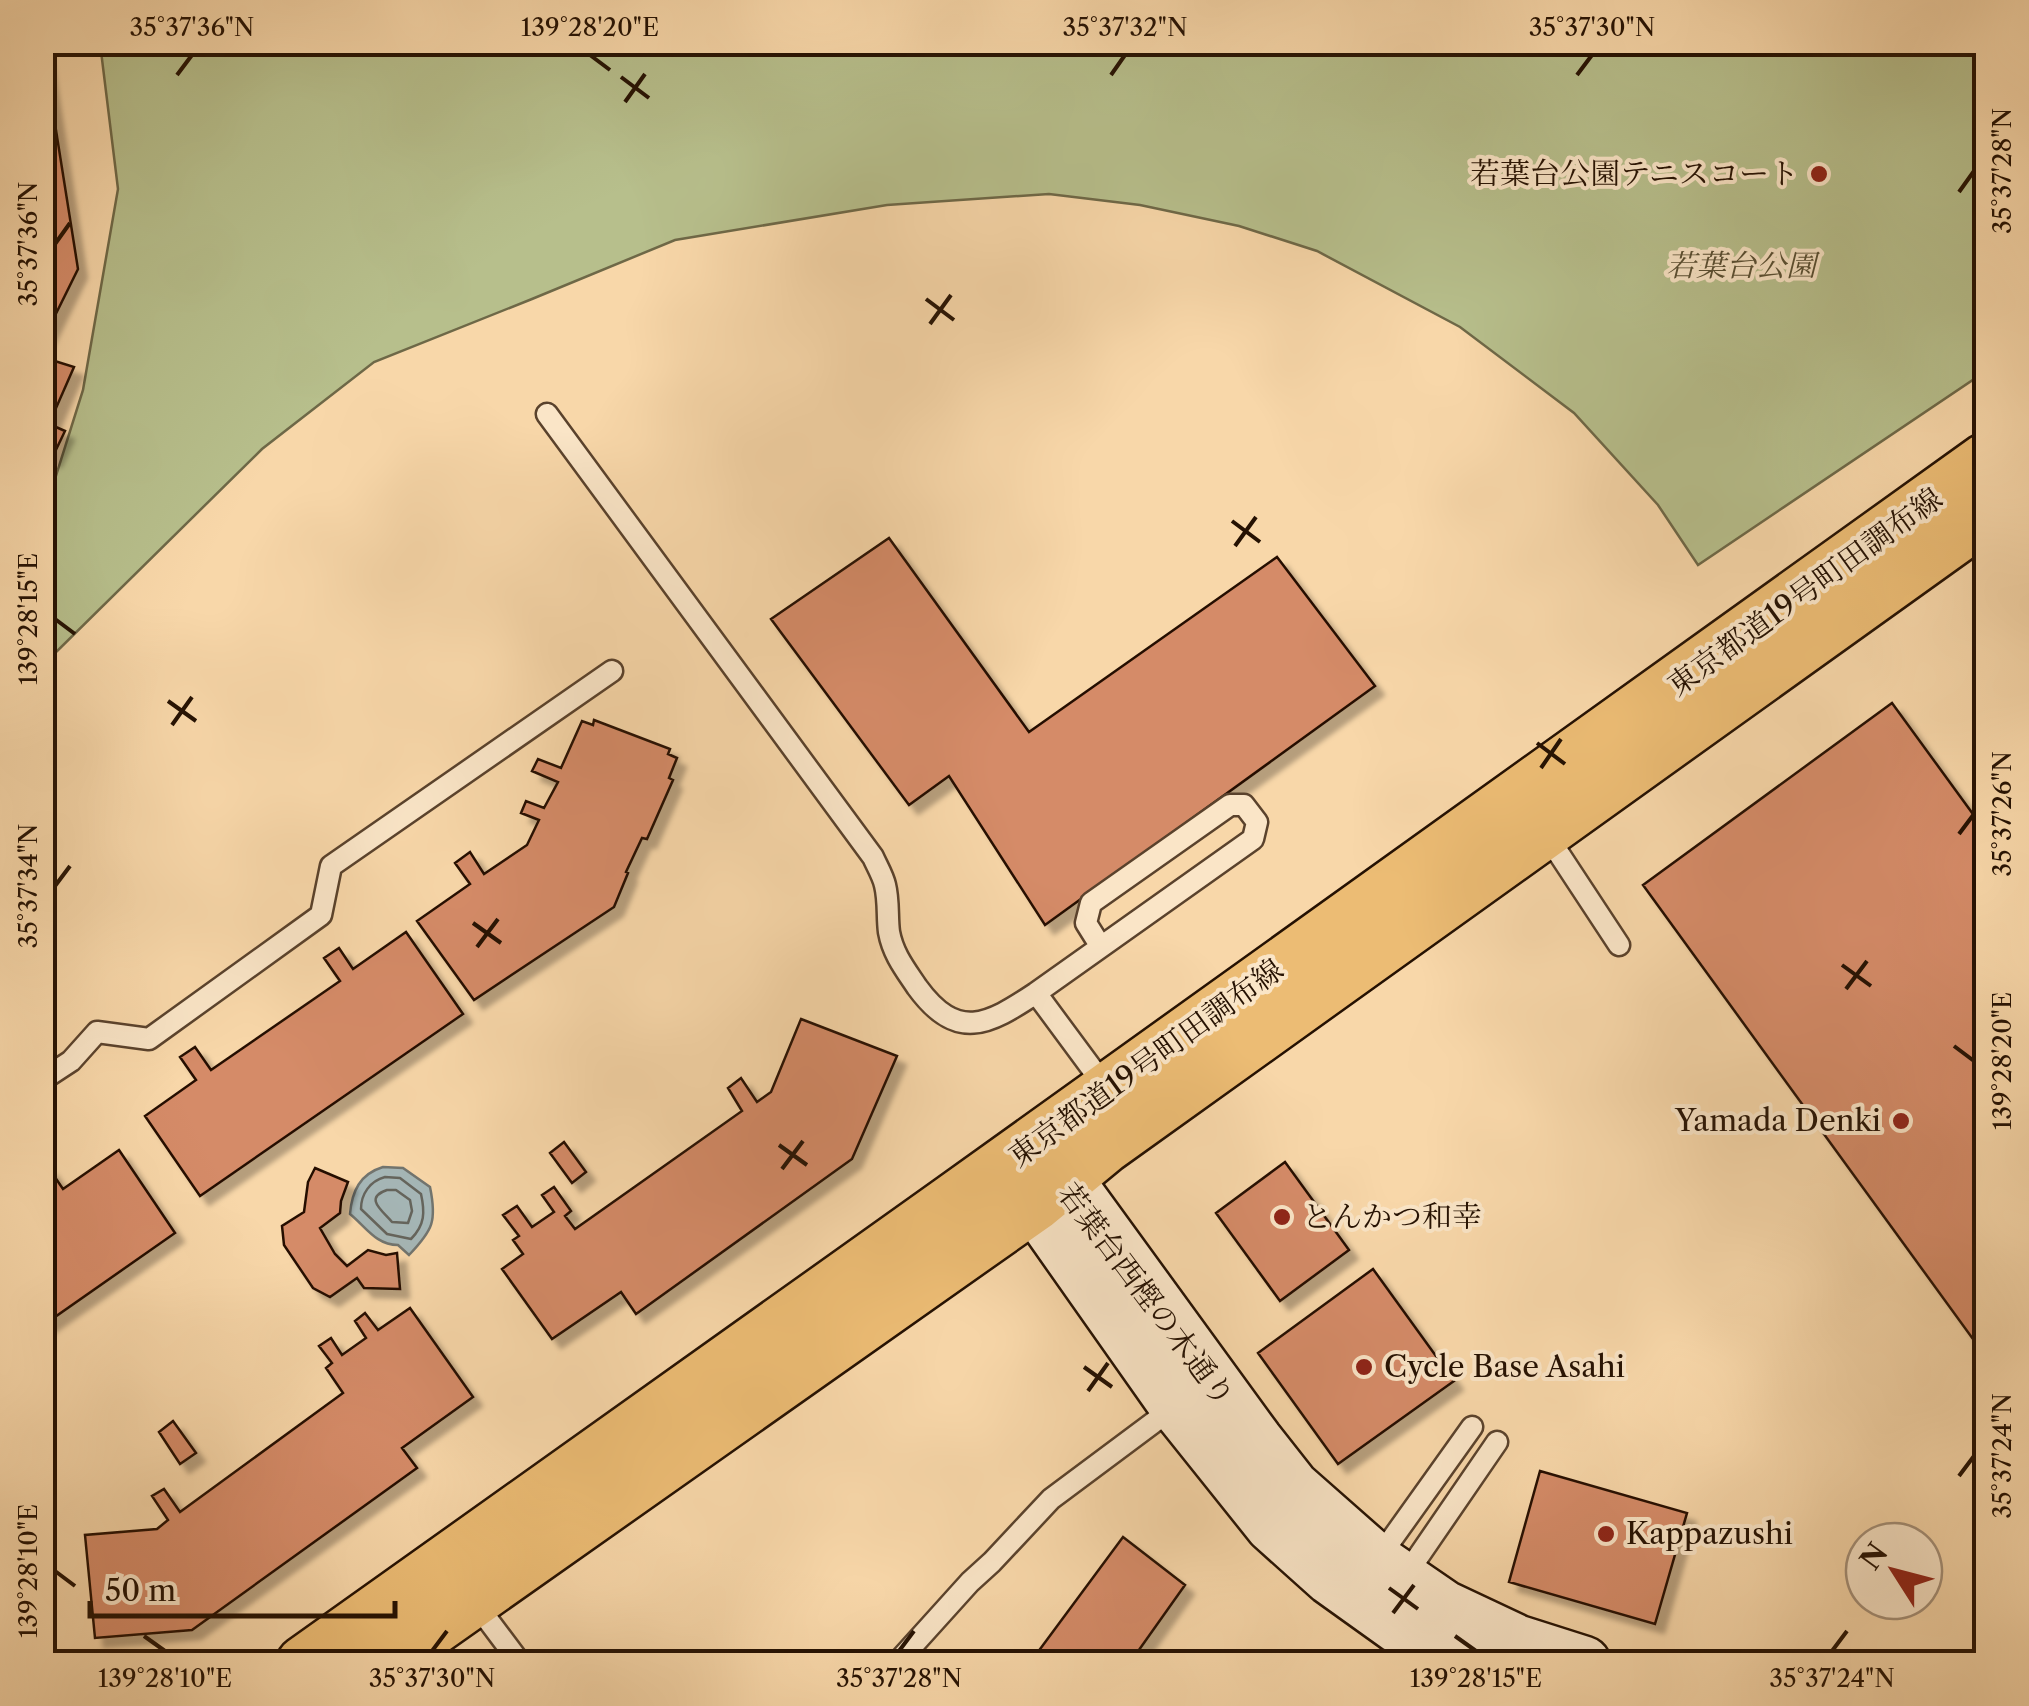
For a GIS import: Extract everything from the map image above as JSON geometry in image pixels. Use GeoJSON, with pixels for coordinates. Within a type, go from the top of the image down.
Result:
{"type":"FeatureCollection","features":[{"type":"Feature","properties":{"kind":"main road","name":"東京都道19号町田調布線"},"geometry":{"type":"LineString","coordinates":[[380,1664],[1039,1180],[1108,1091],[1986,461]]}},
{"type":"Feature","properties":{"kind":"main road","name":"東京都道19号町田調布線"},"geometry":{"type":"LineString","coordinates":[[304,1664],[1039,1180],[1104,1146],[1986,514]]}},
{"type":"Feature","properties":{"kind":"street","name":"若葉台西樫の木通り"},"geometry":{"type":"LineString","coordinates":[[1039,1180],[1177,1406],[1273,1525],[1331,1577],[1398,1625],[1469,1664]]}},
{"type":"Feature","properties":{"kind":"street","name":"若葉台西樫の木通り"},"geometry":{"type":"LineString","coordinates":[[1039,1180],[1292,1488],[1389,1571],[1443,1608],[1517,1643],[1583,1664]]}},
{"type":"Feature","properties":{"kind":"lane"},"geometry":{"type":"LineString","coordinates":[[548,414],[874,856],[885,884],[889,931],[897,958],[932,1007],[950,1018],[976,1024],[1001,1016],[1036,993],[1101,947],[1253,838],[1257,822],[1244,804],[1230,804],[1091,903],[1086,923],[1101,947]]}},
{"type":"Feature","properties":{"kind":"lane"},"geometry":{"type":"LineString","coordinates":[[42,1080],[70,1061],[97,1032],[149,1038],[306,926],[321,915],[331,866],[612,671]]}},
{"type":"Feature","properties":{"kind":"lane"},"geometry":{"type":"LineString","coordinates":[[1543,830],[1619,945]]}},
{"type":"Feature","properties":{"kind":"lane"},"geometry":{"type":"LineString","coordinates":[[1036,993],[1108,1091]]}},
{"type":"Feature","properties":{"kind":"lane"},"geometry":{"type":"LineString","coordinates":[[896,1664],[1051,1498],[1177,1406]]}},
{"type":"Feature","properties":{"kind":"lane"},"geometry":{"type":"LineString","coordinates":[[1389,1571],[1472,1426]]}},
{"type":"Feature","properties":{"kind":"lane"},"geometry":{"type":"LineString","coordinates":[[1389,1571],[1496,1442]]}},
{"type":"Feature","properties":{"kind":"lane"},"geometry":{"type":"LineString","coordinates":[[472,1598],[521,1664]]}},
{"type":"Feature","properties":{"kind":"green space","name":"若葉台公園"},"geometry":{"type":"Polygon","coordinates":[[[100,43],[1986,43],[1986,371],[1698,565],[1658,505],[1574,413],[1460,327],[1317,251],[1239,226],[1140,205],[1049,194],[887,205],[675,240],[374,362],[262,449],[43,665],[43,517],[83,390],[118,189],[100,43]]]}},
{"type":"Feature","properties":{"kind":"water"},"geometry":{"type":"Polygon","coordinates":[[[383,1167],[403,1168],[430,1187],[431,1224],[409,1255],[398,1245],[377,1239],[350,1214],[359,1184],[383,1167]]]}},
{"type":"Feature","properties":{"kind":"building"},"geometry":{"type":"Polygon","coordinates":[[[42,42],[78,269],[42,342],[42,42]]]}},
{"type":"Feature","properties":{"kind":"building"},"geometry":{"type":"Polygon","coordinates":[[[42,357],[74,367],[49,424],[65,431],[52,458],[42,456],[42,357]]]}},
{"type":"Feature","properties":{"kind":"building"},"geometry":{"type":"Polygon","coordinates":[[[889,538],[1029,732],[1277,557],[1375,686],[1045,925],[949,776],[909,805],[771,619],[889,538]]]}},
{"type":"Feature","properties":{"kind":"building","name":"Yamada Denki"},"geometry":{"type":"Polygon","coordinates":[[[1892,703],[1986,832],[1986,1357],[1643,885],[1892,703]]]}},
{"type":"Feature","properties":{"kind":"building"},"geometry":{"type":"Polygon","coordinates":[[[594,720],[670,749],[668,754],[677,758],[669,778],[673,780],[647,839],[642,838],[626,872],[614,907],[474,1000],[417,921],[470,884],[455,863],[470,852],[484,874],[527,845],[539,820],[521,813],[526,801],[544,808],[558,782],[532,771],[538,759],[561,768],[582,721],[593,725],[594,720]]]}},
{"type":"Feature","properties":{"kind":"building"},"geometry":{"type":"Polygon","coordinates":[[[406,932],[463,1014],[200,1196],[145,1116],[196,1080],[180,1057],[195,1047],[211,1070],[340,981],[324,958],[339,948],[353,969],[406,932]]]}},
{"type":"Feature","properties":{"kind":"building"},"geometry":{"type":"Polygon","coordinates":[[[801,1019],[897,1056],[852,1159],[636,1314],[621,1292],[552,1339],[502,1269],[523,1254],[513,1240],[519,1236],[503,1215],[517,1206],[532,1227],[554,1212],[542,1195],[554,1187],[571,1211],[565,1216],[575,1229],[742,1111],[728,1088],[741,1078],[757,1102],[771,1092],[801,1019]]]}},
{"type":"Feature","properties":{"kind":"building"},"geometry":{"type":"Polygon","coordinates":[[[564,1142],[586,1172],[572,1183],[550,1153],[564,1142]]]}},
{"type":"Feature","properties":{"kind":"building"},"geometry":{"type":"Polygon","coordinates":[[[119,1150],[175,1233],[42,1326],[42,1204],[50,1199],[42,1188],[42,1171],[48,1167],[63,1189],[119,1150]]]}},
{"type":"Feature","properties":{"kind":"building"},"geometry":{"type":"Polygon","coordinates":[[[1285,1162],[1349,1250],[1280,1301],[1216,1213],[1285,1162]]]}},
{"type":"Feature","properties":{"kind":"building"},"geometry":{"type":"Polygon","coordinates":[[[315,1168],[348,1182],[340,1213],[320,1228],[335,1254],[347,1266],[368,1250],[386,1255],[397,1253],[400,1289],[364,1288],[357,1278],[330,1297],[313,1288],[284,1245],[282,1226],[304,1212],[308,1182],[315,1168]]]}},
{"type":"Feature","properties":{"kind":"building"},"geometry":{"type":"Polygon","coordinates":[[[1373,1269],[1454,1381],[1338,1464],[1258,1353],[1373,1269]]]}},
{"type":"Feature","properties":{"kind":"building"},"geometry":{"type":"Polygon","coordinates":[[[410,1308],[473,1397],[402,1448],[417,1468],[192,1630],[95,1638],[85,1535],[157,1529],[168,1520],[152,1496],[164,1489],[180,1512],[343,1393],[326,1368],[332,1363],[319,1346],[331,1338],[342,1355],[366,1338],[355,1321],[365,1313],[378,1330],[410,1308]]]}},
{"type":"Feature","properties":{"kind":"building"},"geometry":{"type":"Polygon","coordinates":[[[173,1421],[196,1453],[180,1464],[159,1432],[173,1421]]]}},
{"type":"Feature","properties":{"kind":"building"},"geometry":{"type":"Polygon","coordinates":[[[1540,1471],[1687,1513],[1655,1624],[1509,1582],[1540,1471]]]}},
{"type":"Feature","properties":{"kind":"building"},"geometry":{"type":"Polygon","coordinates":[[[1123,1537],[1185,1585],[1129,1664],[1029,1664],[1123,1537]]]}},
{"type":"Feature","properties":{"kind":"place","name":"若葉台公園テニスコート"},"geometry":{"type":"Point","coordinates":[1819,174]}},
{"type":"Feature","properties":{"kind":"place","name":"Yamada Denki"},"geometry":{"type":"Point","coordinates":[1901,1121]}},
{"type":"Feature","properties":{"kind":"place","name":"とんかつ和幸"},"geometry":{"type":"Point","coordinates":[1282,1217]}},
{"type":"Feature","properties":{"kind":"place","name":"Cycle Base Asahi"},"geometry":{"type":"Point","coordinates":[1364,1367]}},
{"type":"Feature","properties":{"kind":"place","name":"Kappazushi"},"geometry":{"type":"Point","coordinates":[1606,1534]}}]}
